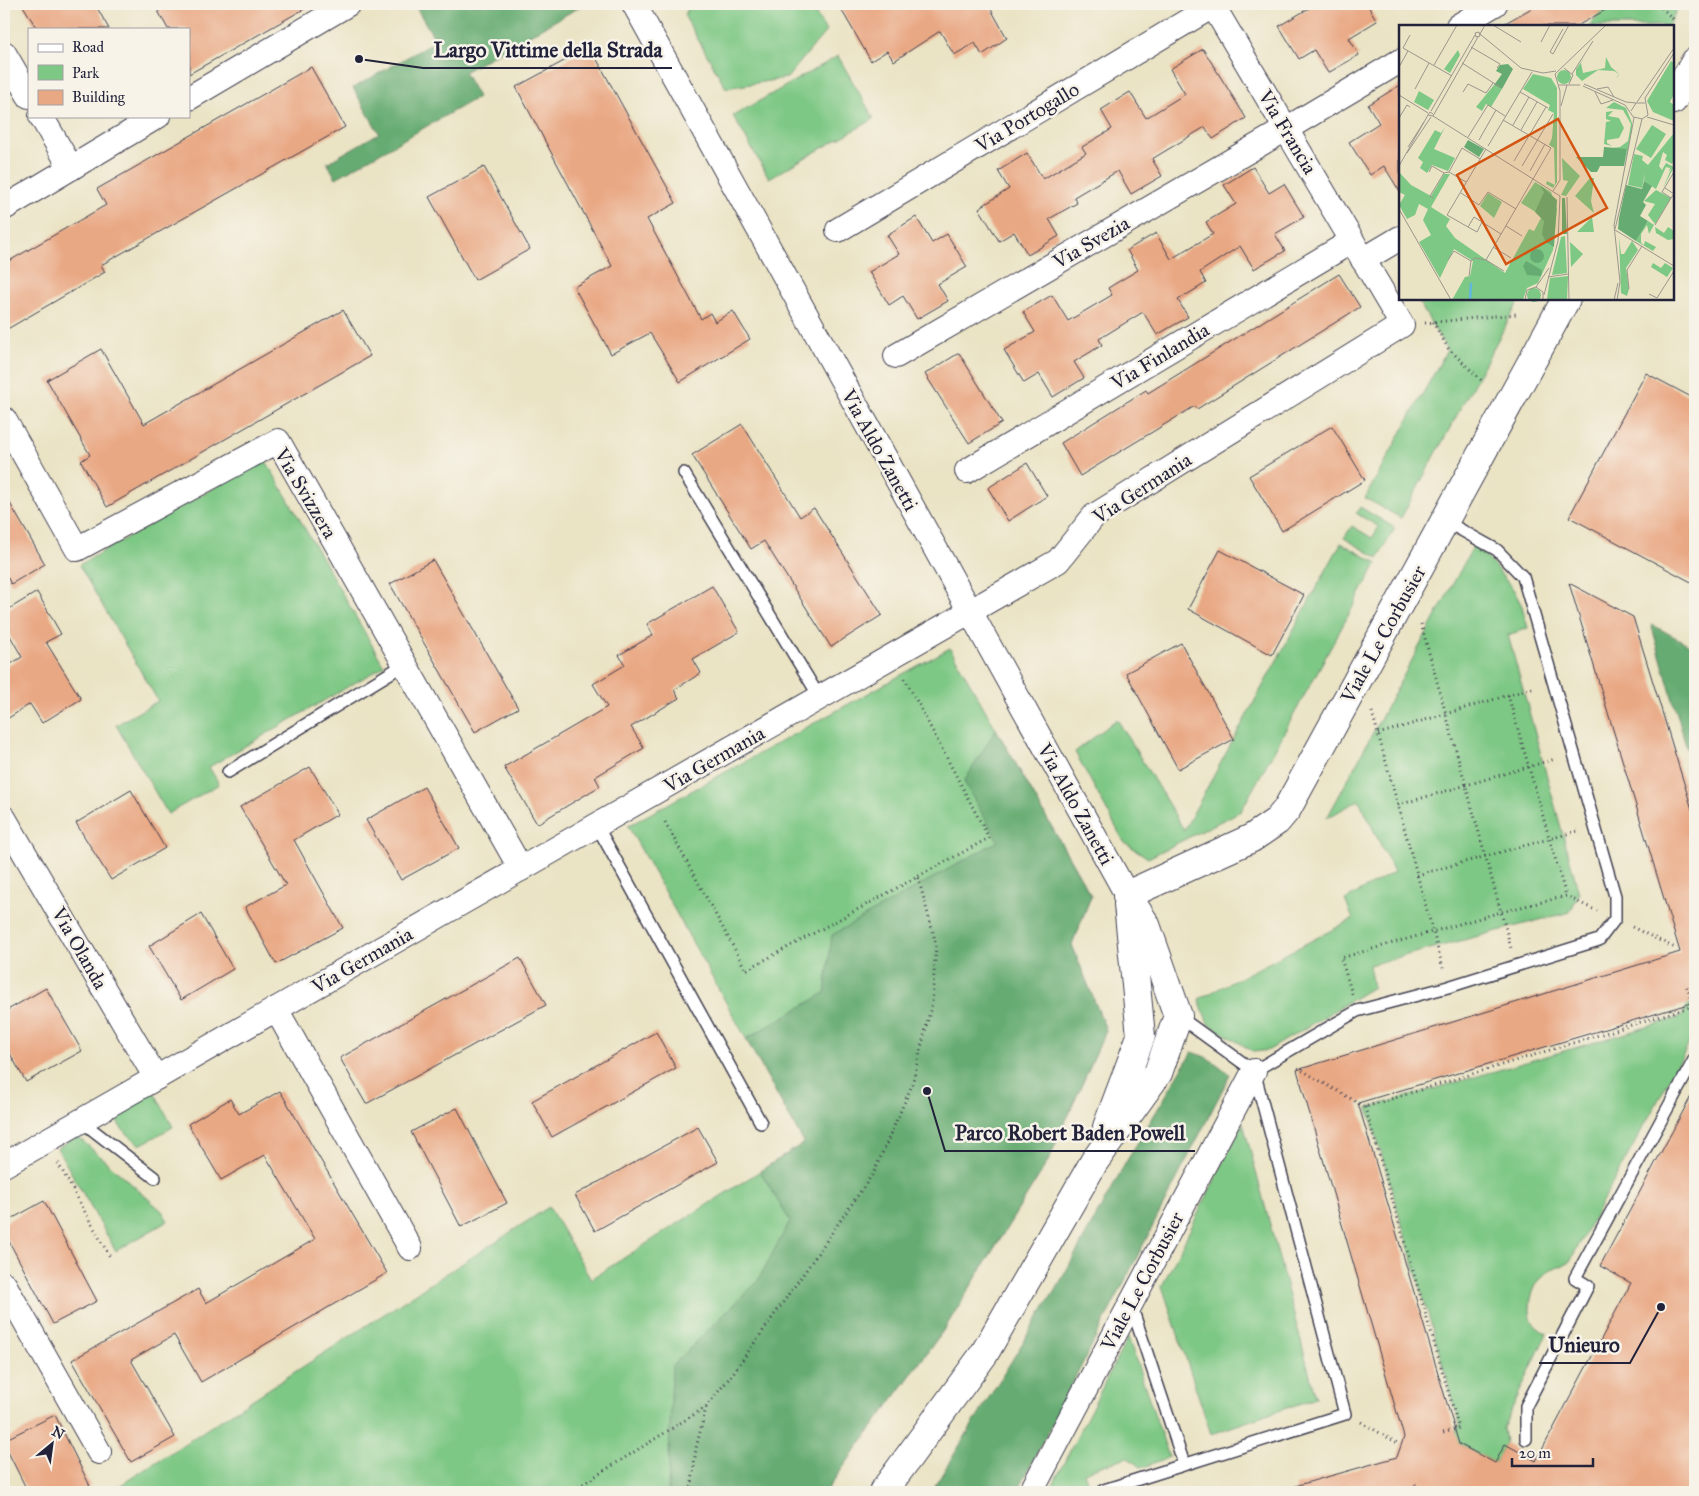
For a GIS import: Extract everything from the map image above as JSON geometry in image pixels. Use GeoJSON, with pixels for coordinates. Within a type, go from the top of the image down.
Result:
{"type":"FeatureCollection","features":[{"type":"Feature","properties":{"kind":"street"},"geometry":{"type":"LineString","coordinates":[[190,97],[348,4]]}},
{"type":"Feature","properties":{"kind":"street","name":"Via Aldo Zanetti"},"geometry":{"type":"LineString","coordinates":[[634,4],[1127,895]]}},
{"type":"Feature","properties":{"kind":"street","name":"Via Francia"},"geometry":{"type":"LineString","coordinates":[[1214,4],[1402,325]]}},
{"type":"Feature","properties":{"kind":"street","name":"Via Portogallo"},"geometry":{"type":"LineString","coordinates":[[838,230],[1214,4]]}},
{"type":"Feature","properties":{"kind":"street"},"geometry":{"type":"LineString","coordinates":[[1460,25],[1495,4]]}},
{"type":"Feature","properties":{"kind":"street"},"geometry":{"type":"LineString","coordinates":[[4,52],[28,94]]}},
{"type":"Feature","properties":{"kind":"street","name":"Via Svezia"},"geometry":{"type":"LineString","coordinates":[[896,356],[1399,62]]}},
{"type":"Feature","properties":{"kind":"street"},"geometry":{"type":"LineString","coordinates":[[1674,98],[1695,62]]}},
{"type":"Feature","properties":{"kind":"street"},"geometry":{"type":"LineString","coordinates":[[42,118],[71,168]]}},
{"type":"Feature","properties":{"kind":"street"},"geometry":{"type":"LineString","coordinates":[[4,208],[155,118]]}},
{"type":"Feature","properties":{"kind":"street"},"geometry":{"type":"LineString","coordinates":[[1358,250],[1399,238]]}},
{"type":"Feature","properties":{"kind":"street","name":"Via Finlandia"},"geometry":{"type":"LineString","coordinates":[[967,472],[1358,250]]}},
{"type":"Feature","properties":{"kind":"street","name":"Viale Le Corbusier"},"geometry":{"type":"LineString","coordinates":[[1127,895],[1252,838],[1277,821],[1287,809],[1565,300]]}},
{"type":"Feature","properties":{"kind":"street","name":"Via Germania"},"geometry":{"type":"LineString","coordinates":[[4,1165],[521,870],[1058,560],[1094,516],[1402,325]]}},
{"type":"Feature","properties":{"kind":"street","name":"Via Svizzera"},"geometry":{"type":"LineString","coordinates":[[4,419],[77,549],[278,441],[521,870]]}},
{"type":"Feature","properties":{"kind":"street","name":"Via Olanda"},"geometry":{"type":"LineString","coordinates":[[4,818],[156,1078]]}},
{"type":"Feature","properties":{"kind":"street"},"geometry":{"type":"LineString","coordinates":[[883,1492],[984,1354],[1094,1162],[1158,1073],[1178,1016],[1146,925],[1127,895]]}},
{"type":"Feature","properties":{"kind":"street"},"geometry":{"type":"LineString","coordinates":[[1094,1162],[1142,1036],[1127,895]]}},
{"type":"Feature","properties":{"kind":"street"},"geometry":{"type":"LineString","coordinates":[[276,1009],[410,1248]]}},
{"type":"Feature","properties":{"kind":"street","name":"Viale Le Corbusier"},"geometry":{"type":"LineString","coordinates":[[1031,1492],[1254,1070]]}},
{"type":"Feature","properties":{"kind":"street"},"geometry":{"type":"LineString","coordinates":[[4,1284],[100,1452]]}},
{"type":"Feature","properties":{"kind":"lane"},"geometry":{"type":"LineString","coordinates":[[684,473],[820,698]]}},
{"type":"Feature","properties":{"kind":"lane"},"geometry":{"type":"LineString","coordinates":[[1254,1070],[1357,1011],[1448,986],[1599,940],[1615,920],[1614,896],[1523,577],[1497,550],[1445,521]]}},
{"type":"Feature","properties":{"kind":"lane"},"geometry":{"type":"LineString","coordinates":[[228,772],[405,664]]}},
{"type":"Feature","properties":{"kind":"lane"},"geometry":{"type":"LineString","coordinates":[[597,826],[761,1123]]}},
{"type":"Feature","properties":{"kind":"lane"},"geometry":{"type":"LineString","coordinates":[[1104,1492],[1104,1490],[1184,1464],[1345,1414],[1254,1070],[1178,1016]]}},
{"type":"Feature","properties":{"kind":"lane"},"geometry":{"type":"LineString","coordinates":[[1526,1439],[1526,1406],[1588,1286],[1575,1278],[1695,1058]]}},
{"type":"Feature","properties":{"kind":"lane"},"geometry":{"type":"LineString","coordinates":[[81,1121],[155,1178]]}},
{"type":"Feature","properties":{"kind":"lane"},"geometry":{"type":"LineString","coordinates":[[1131,1303],[1184,1464]]}},
{"type":"Feature","properties":{"kind":"path"},"geometry":{"type":"LineString","coordinates":[[1658,4],[1675,21]]}},
{"type":"Feature","properties":{"kind":"path"},"geometry":{"type":"LineString","coordinates":[[1402,325],[1516,314]]}},
{"type":"Feature","properties":{"kind":"path"},"geometry":{"type":"LineString","coordinates":[[1433,322],[1448,348],[1481,380]]}},
{"type":"Feature","properties":{"kind":"path"},"geometry":{"type":"LineString","coordinates":[[1410,585],[1516,966]]}},
{"type":"Feature","properties":{"kind":"path"},"geometry":{"type":"LineString","coordinates":[[1362,672],[1448,986]]}},
{"type":"Feature","properties":{"kind":"path"},"geometry":{"type":"LineString","coordinates":[[665,822],[746,970],[989,838],[903,674]]}},
{"type":"Feature","properties":{"kind":"path"},"geometry":{"type":"LineString","coordinates":[[1378,734],[1554,682]]}},
{"type":"Feature","properties":{"kind":"path"},"geometry":{"type":"LineString","coordinates":[[1508,695],[1566,896]]}},
{"type":"Feature","properties":{"kind":"path"},"geometry":{"type":"LineString","coordinates":[[1398,805],[1574,753]]}},
{"type":"Feature","properties":{"kind":"path"},"geometry":{"type":"LineString","coordinates":[[1417,875],[1595,826]]}},
{"type":"Feature","properties":{"kind":"path"},"geometry":{"type":"LineString","coordinates":[[570,1492],[706,1407],[731,1376],[794,1288],[874,1172],[912,1085],[932,1003],[936,944],[918,877]]}},
{"type":"Feature","properties":{"kind":"path"},"geometry":{"type":"LineString","coordinates":[[1357,1011],[1341,958],[1501,912],[1566,896],[1674,948]]}},
{"type":"Feature","properties":{"kind":"path"},"geometry":{"type":"LineString","coordinates":[[1365,1106],[1693,1006],[1686,984]]}},
{"type":"Feature","properties":{"kind":"path"},"geometry":{"type":"LineString","coordinates":[[1278,1057],[1365,1106],[1459,1428],[1440,1434]]}},
{"type":"Feature","properties":{"kind":"path"},"geometry":{"type":"LineString","coordinates":[[46,1141],[111,1259]]}},
{"type":"Feature","properties":{"kind":"path"},"geometry":{"type":"LineString","coordinates":[[691,1492],[696,1448],[706,1407]]}},
{"type":"Feature","properties":{"kind":"path"},"geometry":{"type":"LineString","coordinates":[[1345,1414],[1399,1444]]}},
{"type":"Feature","properties":{"kind":"path"},"geometry":{"type":"LineString","coordinates":[[1415,1484],[1419,1492]]}},
{"type":"Feature","properties":{"kind":"green space"},"geometry":{"type":"Polygon","coordinates":[[[414,4],[585,4],[464,72],[478,97],[336,178],[327,163],[379,133],[353,88],[436,41],[414,4]]]}},
{"type":"Feature","properties":{"kind":"green space"},"geometry":{"type":"Polygon","coordinates":[[[692,4],[810,4],[826,31],[787,78],[726,88],[684,15],[692,4]]]}},
{"type":"Feature","properties":{"kind":"green space"},"geometry":{"type":"Polygon","coordinates":[[[1606,4],[1680,4],[1669,25],[1591,25],[1606,4]]]}},
{"type":"Feature","properties":{"kind":"green space"},"geometry":{"type":"Polygon","coordinates":[[[838,56],[874,119],[769,178],[733,116],[838,56]]]}},
{"type":"Feature","properties":{"kind":"green space"},"geometry":{"type":"Polygon","coordinates":[[[1418,300],[1519,300],[1401,518],[1365,498],[1447,350],[1418,300]]]}},
{"type":"Feature","properties":{"kind":"green space"},"geometry":{"type":"Polygon","coordinates":[[[265,459],[384,666],[209,767],[219,784],[168,814],[116,725],[158,701],[79,565],[265,459]]]}},
{"type":"Feature","properties":{"kind":"green space"},"geometry":{"type":"Polygon","coordinates":[[[1360,507],[1395,528],[1378,558],[1344,538],[1352,526],[1372,538],[1379,527],[1356,513],[1360,507]]]}},
{"type":"Feature","properties":{"kind":"green space"},"geometry":{"type":"Polygon","coordinates":[[[1341,543],[1377,563],[1241,811],[1148,858],[1124,842],[1075,752],[1117,719],[1184,830],[1341,543]]]}},
{"type":"Feature","properties":{"kind":"green space"},"geometry":{"type":"Polygon","coordinates":[[[1475,543],[1513,589],[1522,606],[1528,628],[1508,635],[1579,893],[1570,912],[1369,965],[1373,987],[1269,1050],[1254,1052],[1208,1024],[1199,999],[1353,919],[1345,900],[1394,872],[1359,800],[1327,818],[1475,543]]]}},
{"type":"Feature","properties":{"kind":"green space"},"geometry":{"type":"Polygon","coordinates":[[[1651,624],[1695,648],[1695,776],[1651,624]]]}},
{"type":"Feature","properties":{"kind":"green space"},"geometry":{"type":"Polygon","coordinates":[[[950,648],[1091,896],[1072,945],[1106,1030],[1048,1161],[945,1328],[825,1492],[110,1492],[549,1207],[591,1279],[804,1143],[628,826],[950,648]]]}},
{"type":"Feature","properties":{"kind":"green space"},"geometry":{"type":"Polygon","coordinates":[[[996,729],[1091,896],[1072,945],[1106,1030],[1048,1161],[945,1328],[825,1492],[668,1492],[672,1366],[757,1282],[790,1221],[760,1171],[804,1143],[746,1039],[825,993],[832,935],[998,841],[964,782],[996,729]]]}},
{"type":"Feature","properties":{"kind":"green space"},"geometry":{"type":"Polygon","coordinates":[[[1694,994],[1695,1033],[1570,1261],[1545,1274],[1533,1292],[1530,1308],[1533,1322],[1542,1331],[1547,1333],[1503,1428],[1505,1444],[1495,1463],[1451,1439],[1460,1424],[1368,1108],[1681,1017],[1694,994]]]}},
{"type":"Feature","properties":{"kind":"green space"},"geometry":{"type":"Polygon","coordinates":[[[1192,1052],[1212,1061],[1230,1075],[1017,1492],[931,1492],[1060,1282],[1126,1162],[1192,1052]]]}},
{"type":"Feature","properties":{"kind":"green space"},"geometry":{"type":"Polygon","coordinates":[[[152,1088],[173,1127],[140,1145],[121,1128],[111,1110],[152,1088]]]}},
{"type":"Feature","properties":{"kind":"green space"},"geometry":{"type":"Polygon","coordinates":[[[1243,1123],[1316,1398],[1211,1434],[1162,1286],[1243,1123]]]}},
{"type":"Feature","properties":{"kind":"green space"},"geometry":{"type":"Polygon","coordinates":[[[77,1136],[162,1211],[168,1221],[116,1251],[57,1148],[77,1136]]]}},
{"type":"Feature","properties":{"kind":"green space"},"geometry":{"type":"Polygon","coordinates":[[[1128,1337],[1169,1457],[1141,1468],[1127,1457],[1084,1472],[1091,1492],[1049,1492],[1128,1337]]]}},
{"type":"Feature","properties":{"kind":"building"},"geometry":{"type":"Polygon","coordinates":[[[22,4],[95,4],[108,28],[36,28],[22,4]]]}},
{"type":"Feature","properties":{"kind":"building"},"geometry":{"type":"Polygon","coordinates":[[[171,4],[313,4],[190,73],[190,28],[167,28],[158,11],[171,4]]]}},
{"type":"Feature","properties":{"kind":"building"},"geometry":{"type":"Polygon","coordinates":[[[838,4],[988,4],[1007,38],[982,55],[975,43],[954,55],[940,31],[894,61],[887,51],[871,61],[838,4]]]}},
{"type":"Feature","properties":{"kind":"building"},"geometry":{"type":"Polygon","coordinates":[[[1316,4],[1367,4],[1377,21],[1349,38],[1359,55],[1328,73],[1314,50],[1299,59],[1279,26],[1316,4]]]}},
{"type":"Feature","properties":{"kind":"building"},"geometry":{"type":"Polygon","coordinates":[[[1539,4],[1616,4],[1579,25],[1502,25],[1539,4]]]}},
{"type":"Feature","properties":{"kind":"building"},"geometry":{"type":"Polygon","coordinates":[[[590,47],[676,203],[647,219],[701,319],[710,313],[715,322],[733,311],[750,339],[680,382],[650,333],[611,354],[574,287],[612,266],[516,87],[590,47]]]}},
{"type":"Feature","properties":{"kind":"building"},"geometry":{"type":"Polygon","coordinates":[[[1203,49],[1246,118],[1213,139],[1205,127],[1152,159],[1162,176],[1131,194],[1118,171],[1074,197],[1077,203],[1049,219],[1059,236],[1028,255],[1014,232],[999,241],[979,208],[1009,189],[998,171],[1027,153],[1043,179],[1086,153],[1082,147],[1112,129],[1101,110],[1130,92],[1146,118],[1185,94],[1170,69],[1203,49]]]}},
{"type":"Feature","properties":{"kind":"building"},"geometry":{"type":"Polygon","coordinates":[[[311,67],[345,127],[101,265],[105,272],[4,331],[4,264],[106,205],[97,189],[311,67]]]}},
{"type":"Feature","properties":{"kind":"building"},"geometry":{"type":"Polygon","coordinates":[[[1399,86],[1399,190],[1384,166],[1370,175],[1349,142],[1379,123],[1368,105],[1399,86]]]}},
{"type":"Feature","properties":{"kind":"building"},"geometry":{"type":"Polygon","coordinates":[[[484,167],[530,249],[475,280],[429,197],[484,167]]]}},
{"type":"Feature","properties":{"kind":"building"},"geometry":{"type":"Polygon","coordinates":[[[1253,167],[1269,193],[1284,184],[1304,217],[1275,234],[1285,251],[1254,269],[1240,246],[1200,272],[1206,283],[1178,300],[1188,317],[1157,335],[1143,312],[1099,339],[1102,345],[1074,362],[1084,378],[1053,397],[1039,374],[1024,383],[1004,350],[1035,332],[1023,312],[1052,295],[1068,321],[1112,295],[1108,288],[1138,270],[1127,250],[1156,233],[1171,259],[1213,234],[1206,222],[1236,204],[1224,185],[1253,167]]]}},
{"type":"Feature","properties":{"kind":"building"},"geometry":{"type":"Polygon","coordinates":[[[916,217],[932,243],[947,234],[967,267],[938,284],[948,301],[917,319],[903,296],[889,305],[869,272],[899,254],[887,235],[916,217]]]}},
{"type":"Feature","properties":{"kind":"building"},"geometry":{"type":"Polygon","coordinates":[[[1339,274],[1360,307],[1197,409],[1195,406],[1080,476],[1061,443],[1146,390],[1148,393],[1339,274]]]}},
{"type":"Feature","properties":{"kind":"building"},"geometry":{"type":"Polygon","coordinates":[[[343,310],[370,356],[107,507],[81,461],[90,455],[47,380],[101,349],[144,424],[343,310]]]}},
{"type":"Feature","properties":{"kind":"building"},"geometry":{"type":"Polygon","coordinates":[[[959,353],[1002,423],[969,443],[925,374],[959,353]]]}},
{"type":"Feature","properties":{"kind":"building"},"geometry":{"type":"Polygon","coordinates":[[[1646,373],[1695,399],[1695,584],[1569,517],[1646,373]]]}},
{"type":"Feature","properties":{"kind":"building"},"geometry":{"type":"Polygon","coordinates":[[[742,424],[800,517],[814,508],[882,615],[831,647],[764,541],[751,549],[692,455],[742,424]]]}},
{"type":"Feature","properties":{"kind":"building"},"geometry":{"type":"Polygon","coordinates":[[[1332,426],[1365,480],[1282,531],[1249,476],[1332,426]]]}},
{"type":"Feature","properties":{"kind":"building"},"geometry":{"type":"Polygon","coordinates":[[[1027,463],[1047,496],[1008,521],[988,488],[1027,463]]]}},
{"type":"Feature","properties":{"kind":"building"},"geometry":{"type":"Polygon","coordinates":[[[4,493],[45,564],[11,584],[4,571],[4,493]]]}},
{"type":"Feature","properties":{"kind":"building"},"geometry":{"type":"Polygon","coordinates":[[[1220,550],[1304,595],[1272,655],[1188,609],[1220,550]]]}},
{"type":"Feature","properties":{"kind":"building"},"geometry":{"type":"Polygon","coordinates":[[[433,560],[518,708],[475,732],[390,584],[433,560]]]}},
{"type":"Feature","properties":{"kind":"building"},"geometry":{"type":"Polygon","coordinates":[[[1569,583],[1633,617],[1695,819],[1695,1002],[1358,1103],[1459,1444],[1495,1463],[1505,1444],[1536,1461],[1631,1283],[1600,1266],[1695,1089],[1695,1492],[1296,1492],[1295,1486],[1397,1457],[1404,1437],[1297,1070],[1680,952],[1569,583]]]}},
{"type":"Feature","properties":{"kind":"building"},"geometry":{"type":"Polygon","coordinates":[[[712,586],[739,632],[693,659],[701,673],[674,690],[679,698],[631,727],[644,748],[595,777],[600,786],[537,824],[504,767],[607,707],[593,684],[625,665],[619,655],[653,635],[647,624],[712,586]]]}},
{"type":"Feature","properties":{"kind":"building"},"geometry":{"type":"Polygon","coordinates":[[[37,592],[61,634],[46,642],[81,699],[42,723],[30,704],[4,721],[4,668],[22,657],[4,625],[4,612],[37,592]]]}},
{"type":"Feature","properties":{"kind":"building"},"geometry":{"type":"Polygon","coordinates":[[[1181,643],[1234,739],[1178,769],[1126,673],[1181,643]]]}},
{"type":"Feature","properties":{"kind":"building"},"geometry":{"type":"Polygon","coordinates":[[[310,767],[338,814],[294,840],[343,928],[276,964],[245,907],[286,885],[240,807],[310,767]]]}},
{"type":"Feature","properties":{"kind":"building"},"geometry":{"type":"Polygon","coordinates":[[[424,787],[459,848],[401,880],[366,820],[424,787]]]}},
{"type":"Feature","properties":{"kind":"building"},"geometry":{"type":"Polygon","coordinates":[[[131,790],[165,848],[111,880],[76,823],[131,790]]]}},
{"type":"Feature","properties":{"kind":"building"},"geometry":{"type":"Polygon","coordinates":[[[201,914],[233,969],[181,1000],[149,946],[201,914]]]}},
{"type":"Feature","properties":{"kind":"building"},"geometry":{"type":"Polygon","coordinates":[[[520,958],[546,1005],[366,1104],[340,1058],[520,958]]]}},
{"type":"Feature","properties":{"kind":"building"},"geometry":{"type":"Polygon","coordinates":[[[46,988],[82,1051],[26,1082],[4,1043],[4,1012],[46,988]]]}},
{"type":"Feature","properties":{"kind":"building"},"geometry":{"type":"Polygon","coordinates":[[[656,1032],[676,1068],[552,1137],[532,1101],[656,1032]]]}},
{"type":"Feature","properties":{"kind":"building"},"geometry":{"type":"Polygon","coordinates":[[[280,1091],[387,1273],[201,1382],[174,1335],[131,1360],[175,1437],[131,1462],[72,1360],[198,1289],[206,1303],[315,1239],[265,1155],[221,1180],[188,1124],[230,1099],[239,1114],[280,1091]]]}},
{"type":"Feature","properties":{"kind":"building"},"geometry":{"type":"Polygon","coordinates":[[[457,1108],[507,1203],[461,1227],[411,1132],[457,1108]]]}},
{"type":"Feature","properties":{"kind":"building"},"geometry":{"type":"Polygon","coordinates":[[[698,1127],[718,1162],[595,1231],[575,1195],[698,1127]]]}},
{"type":"Feature","properties":{"kind":"building"},"geometry":{"type":"Polygon","coordinates":[[[44,1201],[97,1301],[53,1324],[4,1232],[4,1223],[44,1201]]]}},
{"type":"Feature","properties":{"kind":"building"},"geometry":{"type":"Polygon","coordinates":[[[55,1415],[90,1486],[78,1492],[28,1492],[4,1444],[4,1440],[55,1415]]]}},
{"type":"Feature","properties":{"kind":"place","name":"Largo Vittime della Strada"},"geometry":{"type":"Point","coordinates":[359,59]}},
{"type":"Feature","properties":{"kind":"place","name":"Parco Robert Baden Powell"},"geometry":{"type":"Point","coordinates":[927,1091]}},
{"type":"Feature","properties":{"kind":"place","name":"Unieuro"},"geometry":{"type":"Point","coordinates":[1661,1307]}}]}
